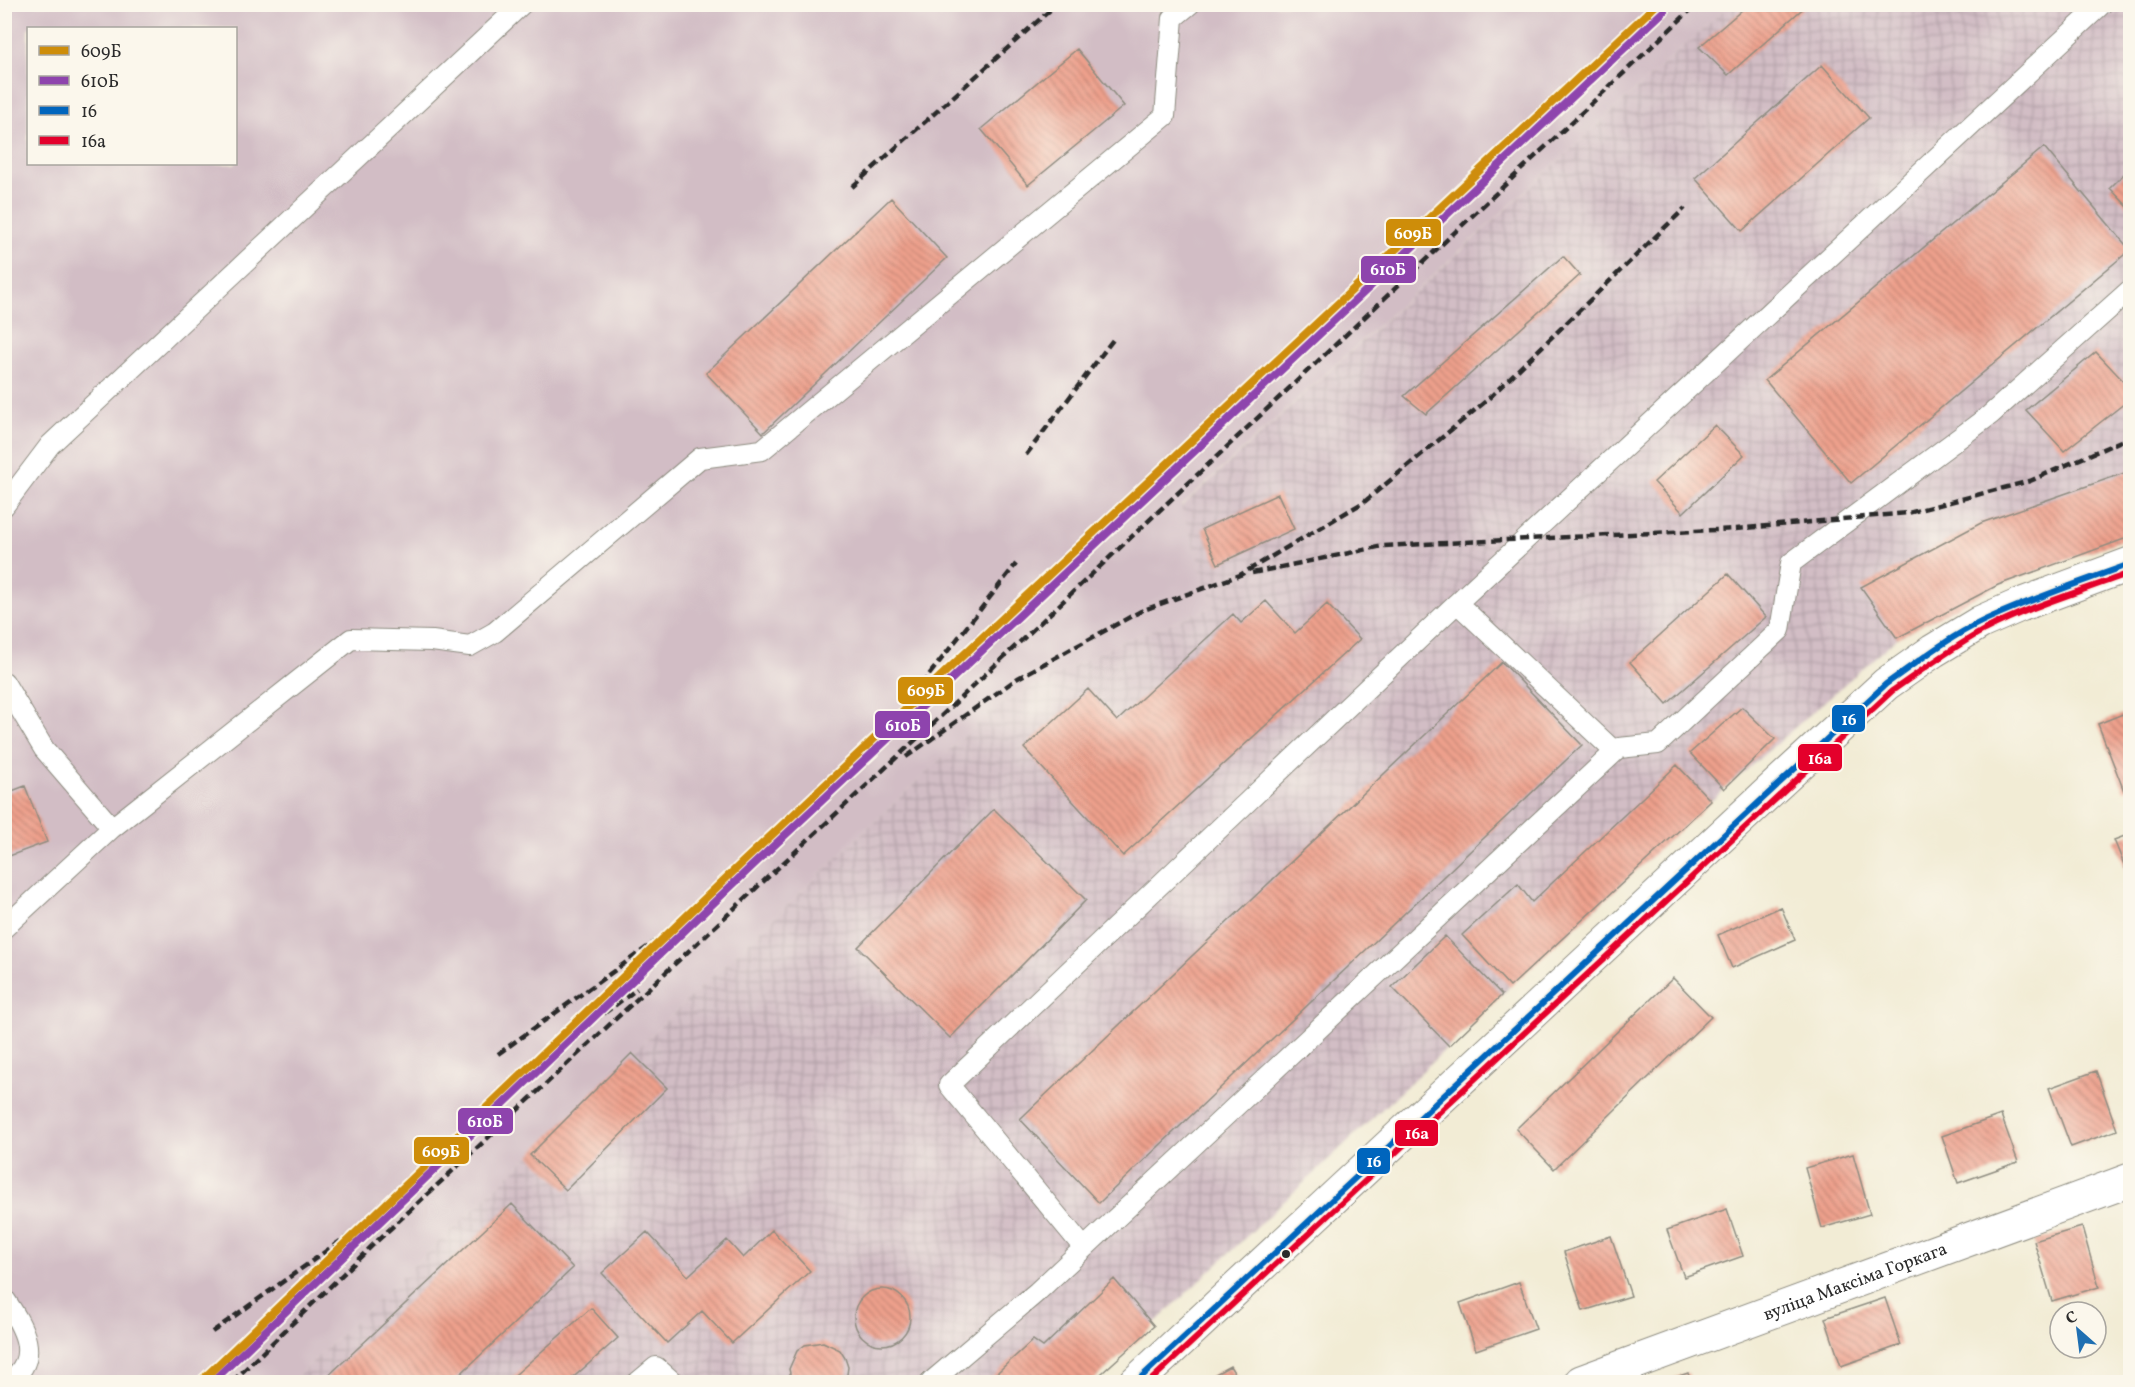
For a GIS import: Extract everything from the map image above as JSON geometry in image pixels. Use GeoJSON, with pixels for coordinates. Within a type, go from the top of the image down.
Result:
{"type":"FeatureCollection","features":[{"type":"Feature","properties":{"kind":"main road"},"geometry":{"type":"LineString","coordinates":[[1136,1383],[1887,684],[1933,651],[1981,622],[2130,564]]}},
{"type":"Feature","properties":{"kind":"main road","name":"вуліца Максіма Горкага"},"geometry":{"type":"LineString","coordinates":[[1581,1383],[2130,1180]]}},
{"type":"Feature","properties":{"kind":"lane"},"geometry":{"type":"LineString","coordinates":[[4,506],[50,445],[522,4]]}},
{"type":"Feature","properties":{"kind":"lane"},"geometry":{"type":"LineString","coordinates":[[4,928],[112,828],[351,639],[432,641],[470,646],[495,632],[700,458],[762,450],[1165,116],[1173,18],[1190,4]]}},
{"type":"Feature","properties":{"kind":"lane"},"geometry":{"type":"LineString","coordinates":[[1084,1248],[950,1085],[1457,603],[2102,4]]}},
{"type":"Feature","properties":{"kind":"lane"},"geometry":{"type":"LineString","coordinates":[[931,1383],[1084,1248],[1619,748],[1658,744],[1780,630],[1791,563],[1990,416],[2130,290]]}},
{"type":"Feature","properties":{"kind":"lane"},"geometry":{"type":"LineString","coordinates":[[1457,603],[1615,752]]}},
{"type":"Feature","properties":{"kind":"lane"},"geometry":{"type":"LineString","coordinates":[[4,682],[44,749],[112,828]]}},
{"type":"Feature","properties":{"kind":"lane"},"geometry":{"type":"LineString","coordinates":[[4,1298],[17,1317],[27,1342],[28,1357],[19,1375],[8,1383]]}},
{"type":"Feature","properties":{"kind":"lane"},"geometry":{"type":"LineString","coordinates":[[638,1383],[656,1367],[673,1383]]}},
{"type":"Feature","properties":{"kind":"shaded area"},"geometry":{"type":"Polygon","coordinates":[[[5,5],[1729,5],[1181,506],[1213,607],[1118,643],[995,707],[291,1382],[5,1382],[5,5]]]}},
{"type":"Feature","properties":{"kind":"shaded area"},"geometry":{"type":"Polygon","coordinates":[[[1729,5],[2130,5],[2130,537],[1998,585],[1897,638],[1711,801],[1565,937],[1560,938],[1449,1046],[1092,1382],[291,1382],[995,707],[1118,643],[1213,607],[1181,507],[1729,5]]]}},
{"type":"Feature","properties":{"kind":"building"},"geometry":{"type":"Polygon","coordinates":[[[1749,4],[1808,4],[1728,75],[1699,47],[1749,4]]]}},
{"type":"Feature","properties":{"kind":"building"},"geometry":{"type":"Polygon","coordinates":[[[1077,49],[1124,106],[1028,185],[981,129],[1077,49]]]}},
{"type":"Feature","properties":{"kind":"building"},"geometry":{"type":"Polygon","coordinates":[[[1822,65],[1869,118],[1742,231],[1695,178],[1822,65]]]}},
{"type":"Feature","properties":{"kind":"building"},"geometry":{"type":"Polygon","coordinates":[[[2044,147],[2130,250],[1851,483],[1765,380],[2044,147]]]}},
{"type":"Feature","properties":{"kind":"building"},"geometry":{"type":"Polygon","coordinates":[[[2130,168],[2130,209],[2110,188],[2130,168]]]}},
{"type":"Feature","properties":{"kind":"building"},"geometry":{"type":"Polygon","coordinates":[[[891,198],[947,258],[763,433],[706,373],[891,198]]]}},
{"type":"Feature","properties":{"kind":"building"},"geometry":{"type":"Polygon","coordinates":[[[1563,256],[1580,275],[1426,414],[1404,396],[1563,256]]]}},
{"type":"Feature","properties":{"kind":"building"},"geometry":{"type":"Polygon","coordinates":[[[2096,352],[2130,388],[2130,399],[2064,451],[2026,410],[2096,352]]]}},
{"type":"Feature","properties":{"kind":"building"},"geometry":{"type":"Polygon","coordinates":[[[1715,425],[1744,455],[1683,513],[1654,482],[1715,425]]]}},
{"type":"Feature","properties":{"kind":"building"},"geometry":{"type":"Polygon","coordinates":[[[2130,471],[2130,537],[1998,585],[1897,638],[1861,587],[1981,523],[2130,471]]]}},
{"type":"Feature","properties":{"kind":"building"},"geometry":{"type":"Polygon","coordinates":[[[1278,494],[1294,529],[1218,564],[1202,529],[1278,494]]]}},
{"type":"Feature","properties":{"kind":"building"},"geometry":{"type":"Polygon","coordinates":[[[1728,574],[1766,617],[1667,704],[1630,662],[1728,574]]]}},
{"type":"Feature","properties":{"kind":"building"},"geometry":{"type":"Polygon","coordinates":[[[1266,601],[1295,633],[1327,604],[1360,639],[1123,856],[1024,748],[1088,689],[1117,721],[1233,614],[1241,623],[1266,601]]]}},
{"type":"Feature","properties":{"kind":"building"},"geometry":{"type":"Polygon","coordinates":[[[1502,662],[1582,745],[1099,1203],[1020,1119],[1502,662]]]}},
{"type":"Feature","properties":{"kind":"building"},"geometry":{"type":"Polygon","coordinates":[[[1742,707],[1775,739],[1724,789],[1690,753],[1742,707]]]}},
{"type":"Feature","properties":{"kind":"building"},"geometry":{"type":"Polygon","coordinates":[[[2130,711],[2130,788],[2124,791],[2098,724],[2130,711]]]}},
{"type":"Feature","properties":{"kind":"building"},"geometry":{"type":"Polygon","coordinates":[[[1677,765],[1711,801],[1510,987],[1462,935],[1518,884],[1532,902],[1677,765]]]}},
{"type":"Feature","properties":{"kind":"building"},"geometry":{"type":"Polygon","coordinates":[[[25,786],[47,842],[4,858],[4,794],[25,786]]]}},
{"type":"Feature","properties":{"kind":"building"},"geometry":{"type":"Polygon","coordinates":[[[994,809],[1086,900],[950,1038],[858,947],[994,809]]]}},
{"type":"Feature","properties":{"kind":"building"},"geometry":{"type":"Polygon","coordinates":[[[2130,834],[2130,871],[2127,872],[2114,840],[2130,834]]]}},
{"type":"Feature","properties":{"kind":"building"},"geometry":{"type":"Polygon","coordinates":[[[1781,907],[1795,940],[1732,968],[1718,935],[1781,907]]]}},
{"type":"Feature","properties":{"kind":"building"},"geometry":{"type":"Polygon","coordinates":[[[1445,936],[1502,995],[1449,1046],[1392,987],[1445,936]]]}},
{"type":"Feature","properties":{"kind":"building"},"geometry":{"type":"Polygon","coordinates":[[[1673,978],[1711,1017],[1554,1169],[1516,1129],[1673,978]]]}},
{"type":"Feature","properties":{"kind":"building"},"geometry":{"type":"Polygon","coordinates":[[[632,1053],[667,1088],[566,1190],[530,1155],[632,1053]]]}},
{"type":"Feature","properties":{"kind":"building"},"geometry":{"type":"Polygon","coordinates":[[[2096,1071],[2117,1130],[2071,1147],[2049,1088],[2096,1071]]]}},
{"type":"Feature","properties":{"kind":"building"},"geometry":{"type":"Polygon","coordinates":[[[2001,1115],[2018,1162],[1958,1183],[1942,1136],[2001,1115]]]}},
{"type":"Feature","properties":{"kind":"building"},"geometry":{"type":"Polygon","coordinates":[[[1853,1154],[1870,1214],[1822,1228],[1805,1168],[1853,1154]]]}},
{"type":"Feature","properties":{"kind":"building"},"geometry":{"type":"Polygon","coordinates":[[[512,1204],[573,1268],[452,1382],[332,1382],[327,1377],[512,1204]]]}},
{"type":"Feature","properties":{"kind":"building"},"geometry":{"type":"Polygon","coordinates":[[[1727,1209],[1743,1256],[1684,1277],[1667,1230],[1727,1209]]]}},
{"type":"Feature","properties":{"kind":"building"},"geometry":{"type":"Polygon","coordinates":[[[2082,1227],[2099,1287],[2052,1300],[2034,1241],[2082,1227]]]}},
{"type":"Feature","properties":{"kind":"building"},"geometry":{"type":"Polygon","coordinates":[[[772,1230],[810,1271],[732,1343],[702,1311],[667,1343],[602,1273],[647,1232],[688,1276],[727,1240],[743,1258],[772,1230]]]}},
{"type":"Feature","properties":{"kind":"building"},"geometry":{"type":"Polygon","coordinates":[[[1611,1236],[1631,1296],[1583,1311],[1564,1252],[1611,1236]]]}},
{"type":"Feature","properties":{"kind":"building"},"geometry":{"type":"Polygon","coordinates":[[[1114,1279],[1154,1326],[1092,1382],[987,1382],[1033,1340],[1043,1347],[1114,1279]]]}},
{"type":"Feature","properties":{"kind":"building"},"geometry":{"type":"Polygon","coordinates":[[[1519,1282],[1536,1329],[1476,1350],[1460,1303],[1519,1282]]]}},
{"type":"Feature","properties":{"kind":"building"},"geometry":{"type":"Polygon","coordinates":[[[877,1289],[887,1289],[902,1297],[908,1306],[910,1317],[908,1328],[902,1337],[887,1345],[877,1345],[866,1340],[859,1333],[854,1322],[854,1312],[859,1301],[866,1294],[877,1289]]]}},
{"type":"Feature","properties":{"kind":"building"},"geometry":{"type":"Polygon","coordinates":[[[1885,1298],[1901,1345],[1841,1366],[1825,1318],[1885,1298]]]}},
{"type":"Feature","properties":{"kind":"building"},"geometry":{"type":"Polygon","coordinates":[[[591,1308],[618,1338],[568,1382],[507,1382],[591,1308]]]}},
{"type":"Feature","properties":{"kind":"building"},"geometry":{"type":"Polygon","coordinates":[[[823,1342],[840,1350],[845,1358],[848,1367],[846,1382],[792,1382],[789,1369],[797,1351],[805,1345],[823,1342]]]}},
{"type":"Feature","properties":{"kind":"building"},"geometry":{"type":"Polygon","coordinates":[[[1230,1366],[1240,1382],[1201,1382],[1230,1366]]]}},
{"type":"Feature","properties":{"kind":"building"},"geometry":{"type":"Polygon","coordinates":[[[1688,1373],[1691,1382],[1662,1382],[1688,1373]]]}},
{"type":"Feature","properties":{"kind":"railway"},"geometry":{"type":"LineString","coordinates":[[852,187],[1057,4]]}},
{"type":"Feature","properties":{"kind":"railway"},"geometry":{"type":"LineString","coordinates":[[232,1382],[376,1242],[954,704],[1697,4]]}},
{"type":"Feature","properties":{"kind":"railway"},"geometry":{"type":"LineString","coordinates":[[906,757],[1018,678],[1141,611],[1240,575],[1364,502],[1486,401],[1685,208]]}},
{"type":"Feature","properties":{"kind":"railway"},"geometry":{"type":"LineString","coordinates":[[1026,455],[1115,337]]}},
{"type":"Feature","properties":{"kind":"railway"},"geometry":{"type":"LineString","coordinates":[[1252,573],[1383,546],[1736,529],[1908,513],[2030,481],[2130,437]]}},
{"type":"Feature","properties":{"kind":"railway"},"geometry":{"type":"LineString","coordinates":[[896,717],[1016,564]]}},
{"type":"Feature","properties":{"kind":"railway"},"geometry":{"type":"LineString","coordinates":[[498,1054],[678,925]]}},
{"type":"Feature","properties":{"kind":"railway"},"geometry":{"type":"LineString","coordinates":[[517,1078],[637,989]]}},
{"type":"Feature","properties":{"kind":"railway"},"geometry":{"type":"LineString","coordinates":[[212,1332],[360,1227]]}},
{"type":"Feature","properties":{"kind":"transit line","name":"609Б"},"geometry":{"type":"LineString","coordinates":[[200,1382],[743,862],[1657,4]]}},
{"type":"Feature","properties":{"kind":"transit line","name":"610Б"},"geometry":{"type":"LineString","coordinates":[[212,1382],[750,868],[1664,11]]}},
{"type":"Feature","properties":{"kind":"transit line","name":"16"},"geometry":{"type":"LineString","coordinates":[[1136,1382],[1886,684],[1970,627],[2037,598],[2130,564]]}},
{"type":"Feature","properties":{"kind":"transit line","name":"16а"},"geometry":{"type":"LineString","coordinates":[[1149,1382],[1892,691],[1949,652],[2002,621],[2130,573]]}}]}
